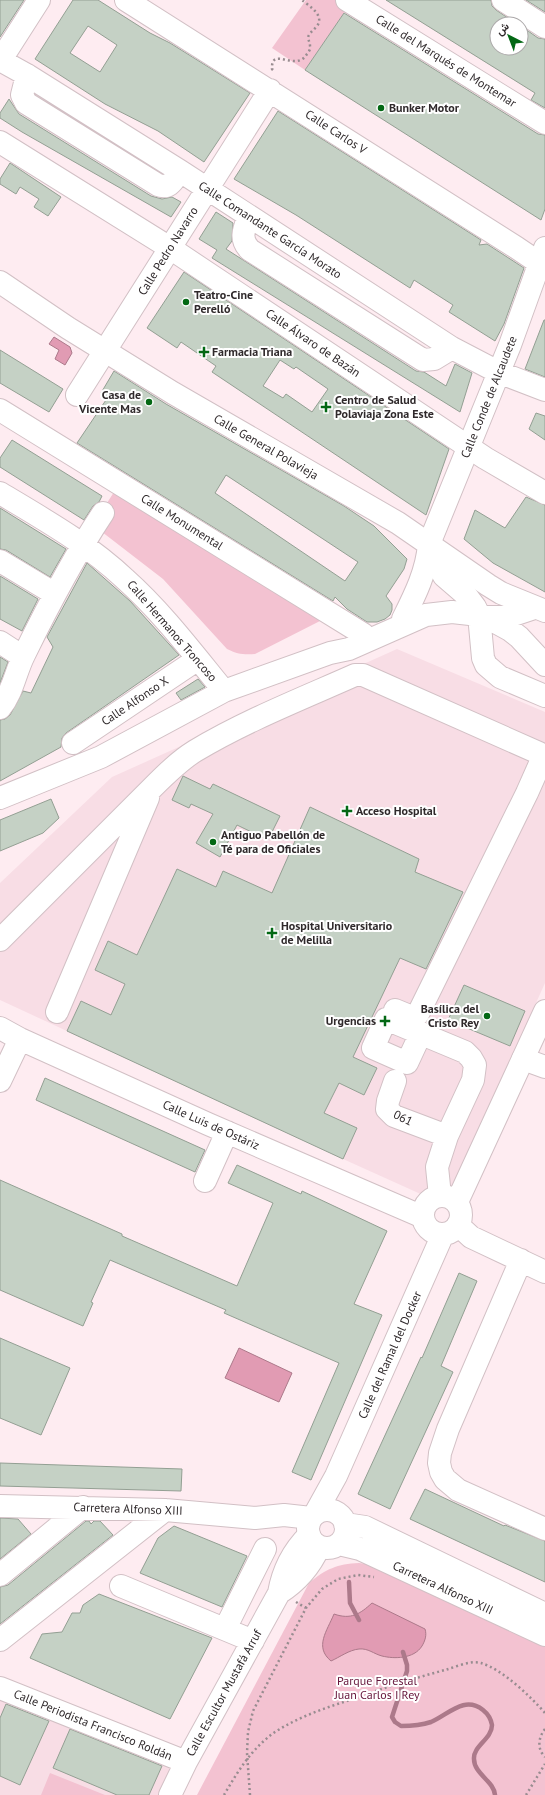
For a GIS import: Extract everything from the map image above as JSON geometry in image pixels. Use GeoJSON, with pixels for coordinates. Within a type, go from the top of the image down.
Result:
{"type":"FeatureCollection","features":[{"type":"Feature","properties":{"kind":"street"},"geometry":{"type":"LineString","coordinates":[[0,61],[39,0]]}},
{"type":"Feature","properties":{"kind":"street","name":"Calle Carlos V"},"geometry":{"type":"LineString","coordinates":[[126,0],[274,82],[543,259]]}},
{"type":"Feature","properties":{"kind":"street","name":"Calle del Marqués de Montemar"},"geometry":{"type":"LineString","coordinates":[[346,0],[545,123]]}},
{"type":"Feature","properties":{"kind":"street"},"geometry":{"type":"LineString","coordinates":[[503,0],[545,27]]}},
{"type":"Feature","properties":{"kind":"street","name":"Calle Comandante García Morato"},"geometry":{"type":"LineString","coordinates":[[0,61],[27,75],[180,171],[452,348],[498,372],[545,390]]}},
{"type":"Feature","properties":{"kind":"street","name":"Calle Pedro Navarro"},"geometry":{"type":"LineString","coordinates":[[77,395],[274,82]]}},
{"type":"Feature","properties":{"kind":"street","name":"Calle Álvaro de Bazán"},"geometry":{"type":"LineString","coordinates":[[0,142],[170,248],[469,448],[545,493]]}},
{"type":"Feature","properties":{"kind":"street","name":"Calle Conde de Alcaudete"},"geometry":{"type":"LineString","coordinates":[[403,619],[424,572],[428,557],[429,544],[469,448],[543,259]]}},
{"type":"Feature","properties":{"kind":"street","name":"Calle General Polavieja"},"geometry":{"type":"LineString","coordinates":[[0,282],[105,351],[173,393],[398,523],[488,585],[540,610]]}},
{"type":"Feature","properties":{"kind":"street","name":"Calle Monumental"},"geometry":{"type":"LineString","coordinates":[[0,410],[364,634]]}},
{"type":"Feature","properties":{"kind":"street","name":"Calle Hermanos Troncoso"},"geometry":{"type":"LineString","coordinates":[[0,493],[83,544],[125,578],[151,603],[224,691]]}},
{"type":"Feature","properties":{"kind":"street"},"geometry":{"type":"LineString","coordinates":[[0,708],[9,696],[23,657],[55,594],[83,544],[103,513]]}},
{"type":"Feature","properties":{"kind":"street"},"geometry":{"type":"LineString","coordinates":[[429,544],[437,564],[444,576],[466,595],[478,611],[483,658],[486,665],[500,677],[545,696]]}},
{"type":"Feature","properties":{"kind":"street"},"geometry":{"type":"LineString","coordinates":[[0,562],[55,594]]}},
{"type":"Feature","properties":{"kind":"street"},"geometry":{"type":"LineString","coordinates":[[330,653],[339,642],[364,634],[443,602],[478,611],[510,630],[545,665]]}},
{"type":"Feature","properties":{"kind":"street"},"geometry":{"type":"LineString","coordinates":[[478,611],[483,604],[507,617],[545,654]]}},
{"type":"Feature","properties":{"kind":"street"},"geometry":{"type":"LineString","coordinates":[[507,617],[540,610]]}},
{"type":"Feature","properties":{"kind":"street"},"geometry":{"type":"LineString","coordinates":[[0,798],[101,757],[224,691],[330,653],[349,649],[426,615],[478,611]]}},
{"type":"Feature","properties":{"kind":"street"},"geometry":{"type":"LineString","coordinates":[[0,642],[23,657]]}},
{"type":"Feature","properties":{"kind":"street","name":"Calle Alfonso X"},"geometry":{"type":"LineString","coordinates":[[73,743],[198,659]]}},
{"type":"Feature","properties":{"kind":"street"},"geometry":{"type":"LineString","coordinates":[[0,940],[153,787],[194,752],[227,734],[359,675],[539,753],[544,757],[418,1014],[412,1017],[395,1010]]}},
{"type":"Feature","properties":{"kind":"street"},"geometry":{"type":"LineString","coordinates":[[56,1012],[153,787]]}},
{"type":"Feature","properties":{"kind":"street"},"geometry":{"type":"LineString","coordinates":[[449,1199],[523,1059],[539,1038],[545,1011]]}},
{"type":"Feature","properties":{"kind":"street","name":"Calle Luis de Ostáriz"},"geometry":{"type":"LineString","coordinates":[[0,1028],[20,1039],[227,1132],[423,1217]]}},
{"type":"Feature","properties":{"kind":"street"},"geometry":{"type":"LineString","coordinates":[[420,1033],[465,1052],[475,1065],[473,1080],[447,1136],[437,1167],[449,1199]]}},
{"type":"Feature","properties":{"kind":"street"},"geometry":{"type":"LineString","coordinates":[[0,1081],[20,1039]]}},
{"type":"Feature","properties":{"kind":"street"},"geometry":{"type":"LineString","coordinates":[[523,1059],[545,1067]]}},
{"type":"Feature","properties":{"kind":"street","name":"061"},"geometry":{"type":"LineString","coordinates":[[395,1081],[388,1101],[387,1109],[394,1116],[447,1136]]}},
{"type":"Feature","properties":{"kind":"street"},"geometry":{"type":"LineString","coordinates":[[205,1180],[227,1132]]}},
{"type":"Feature","properties":{"kind":"street"},"geometry":{"type":"LineString","coordinates":[[450,1230],[461,1216],[460,1206],[449,1199],[434,1197],[425,1205],[423,1217],[428,1228],[437,1233],[450,1230],[471,1237],[545,1272]]}},
{"type":"Feature","properties":{"kind":"street","name":"Calle del Ramal del Docker"},"geometry":{"type":"LineString","coordinates":[[323,1528],[336,1476],[450,1230]]}},
{"type":"Feature","properties":{"kind":"street"},"geometry":{"type":"LineString","coordinates":[[521,1260],[448,1429],[440,1453],[439,1463],[441,1472],[445,1479],[458,1490],[545,1529]]}},
{"type":"Feature","properties":{"kind":"street","name":"Carretera Alfonso XIII"},"geometry":{"type":"LineString","coordinates":[[0,1506],[165,1510],[255,1518],[284,1515],[323,1528],[360,1549],[545,1635]]}},
{"type":"Feature","properties":{"kind":"street"},"geometry":{"type":"LineString","coordinates":[[0,1575],[84,1507]]}},
{"type":"Feature","properties":{"kind":"street"},"geometry":{"type":"LineString","coordinates":[[0,1640],[165,1510]]}},
{"type":"Feature","properties":{"kind":"street","name":"Carretera Alfonso XIII"},"geometry":{"type":"LineString","coordinates":[[323,1528],[365,1527],[545,1614]]}},
{"type":"Feature","properties":{"kind":"street","name":"Calle Escultor Mustafá Arruf"},"geometry":{"type":"LineString","coordinates":[[170,1795],[186,1762],[279,1593],[290,1586],[307,1568],[323,1528]]}},
{"type":"Feature","properties":{"kind":"street"},"geometry":{"type":"LineString","coordinates":[[225,1629],[265,1548]]}},
{"type":"Feature","properties":{"kind":"street"},"geometry":{"type":"LineString","coordinates":[[121,1586],[253,1640]]}},
{"type":"Feature","properties":{"kind":"street","name":"Calle Periodista Francisco Roldán"},"geometry":{"type":"LineString","coordinates":[[0,1688],[186,1762]]}},
{"type":"Feature","properties":{"kind":"path"},"geometry":{"type":"LineString","coordinates":[[274,82],[272,69],[274,60],[280,58],[295,63],[303,59],[309,51],[310,46],[308,37],[318,24],[318,14],[302,0]]}},
{"type":"Feature","properties":{"kind":"path"},"geometry":{"type":"LineString","coordinates":[[250,1795],[247,1758],[248,1732],[253,1711],[306,1608],[322,1590],[338,1579],[358,1575],[379,1578]]}},
{"type":"Feature","properties":{"kind":"path"},"geometry":{"type":"LineString","coordinates":[[224,1795],[247,1758],[256,1748],[275,1733],[297,1720],[326,1708],[410,1679],[465,1664],[480,1663],[495,1671],[523,1690],[545,1713]]}},
{"type":"Feature","properties":{"kind":"path"},"geometry":{"type":"LineString","coordinates":[[545,1729],[540,1736],[539,1743],[540,1750],[545,1757]]}},
{"type":"Feature","properties":{"kind":"path"},"geometry":{"type":"LineString","coordinates":[[526,1795],[545,1764]]}},
{"type":"Feature","properties":{"kind":"shaded area"},"geometry":{"type":"Polygon","coordinates":[[[54,337],[70,347],[72,353],[65,365],[55,359],[59,350],[49,344],[54,337]]]}},
{"type":"Feature","properties":{"kind":"shaded area","name":"Hospital Universitario de Melilla"},"geometry":{"type":"Polygon","coordinates":[[[397,649],[545,712],[545,983],[445,1205],[0,1000],[0,883],[112,777],[397,649]]]}},
{"type":"Feature","properties":{"kind":"shaded area"},"geometry":{"type":"Polygon","coordinates":[[[239,1348],[292,1373],[279,1402],[225,1378],[239,1348]]]}},
{"type":"Feature","properties":{"kind":"shaded area"},"geometry":{"type":"Polygon","coordinates":[[[372,1603],[425,1629],[426,1633],[422,1646],[409,1656],[398,1658],[387,1657],[365,1649],[359,1649],[348,1652],[331,1661],[323,1650],[323,1644],[325,1633],[334,1614],[340,1616],[355,1615],[372,1603]]]}},
{"type":"Feature","properties":{"kind":"shaded area"},"geometry":{"type":"Polygon","coordinates":[[[0,1696],[173,1768],[161,1795],[0,1795],[0,1696]]]}},
{"type":"Feature","properties":{"kind":"green space"},"geometry":{"type":"Polygon","coordinates":[[[306,0],[340,0],[348,7],[305,70],[272,48],[306,0]]]}},
{"type":"Feature","properties":{"kind":"green space"},"geometry":{"type":"Polygon","coordinates":[[[114,492],[320,621],[255,654],[241,654],[227,649],[163,579],[93,525],[114,492]]]}},
{"type":"Feature","properties":{"kind":"green space","name":"Parque Forestal Juan Carlos I Rey"},"geometry":{"type":"Polygon","coordinates":[[[359,1563],[366,1564],[545,1645],[545,1795],[197,1795],[309,1583],[332,1568],[359,1563]]]}},
{"type":"Feature","properties":{"kind":"green space"},"geometry":{"type":"Polygon","coordinates":[[[50,1773],[105,1795],[41,1795],[50,1773]]]}},
{"type":"Feature","properties":{"kind":"building"},"geometry":{"type":"Polygon","coordinates":[[[0,0],[24,0],[0,37],[0,0]]]}},
{"type":"Feature","properties":{"kind":"building"},"geometry":{"type":"Polygon","coordinates":[[[73,0],[98,0],[250,93],[204,162],[158,131],[105,104],[35,59],[73,0]],[[88,26],[70,53],[100,72],[117,45],[88,26]]]}},
{"type":"Feature","properties":{"kind":"building"},"geometry":{"type":"Polygon","coordinates":[[[386,0],[491,0],[492,6],[505,16],[489,16],[489,56],[529,56],[529,32],[538,38],[545,39],[545,108],[531,100],[535,93],[386,0]]]}},
{"type":"Feature","properties":{"kind":"building"},"geometry":{"type":"Polygon","coordinates":[[[526,0],[545,0],[545,12],[526,0]]]}},
{"type":"Feature","properties":{"kind":"building"},"geometry":{"type":"Polygon","coordinates":[[[344,13],[538,134],[545,135],[545,209],[541,220],[305,70],[344,13]]]}},
{"type":"Feature","properties":{"kind":"building"},"geometry":{"type":"Polygon","coordinates":[[[9,99],[19,114],[151,196],[162,199],[172,197],[181,202],[171,217],[22,132],[0,118],[0,113],[9,99]]]}},
{"type":"Feature","properties":{"kind":"building"},"geometry":{"type":"Polygon","coordinates":[[[278,111],[481,240],[479,245],[487,244],[524,268],[504,324],[495,341],[449,312],[453,305],[414,280],[410,288],[296,215],[234,179],[278,111]]]}},
{"type":"Feature","properties":{"kind":"building"},"geometry":{"type":"Polygon","coordinates":[[[10,163],[61,197],[48,216],[34,207],[39,199],[20,187],[16,194],[0,184],[0,179],[10,163]]]}},
{"type":"Feature","properties":{"kind":"building"},"geometry":{"type":"Polygon","coordinates":[[[216,212],[233,223],[232,241],[226,249],[416,371],[424,372],[446,386],[455,364],[472,373],[460,412],[212,258],[217,250],[199,239],[216,212]]]}},
{"type":"Feature","properties":{"kind":"building"},"geometry":{"type":"Polygon","coordinates":[[[184,272],[449,449],[426,515],[212,372],[216,366],[181,342],[177,348],[147,328],[184,272]],[[280,360],[263,386],[283,398],[286,394],[312,412],[328,389],[296,367],[294,369],[280,360]]]}},
{"type":"Feature","properties":{"kind":"building"},"geometry":{"type":"Polygon","coordinates":[[[545,320],[545,377],[525,369],[545,320]]]}},
{"type":"Feature","properties":{"kind":"building"},"geometry":{"type":"Polygon","coordinates":[[[0,350],[63,389],[49,412],[0,383],[0,350]]]}},
{"type":"Feature","properties":{"kind":"building"},"geometry":{"type":"Polygon","coordinates":[[[114,371],[166,404],[344,506],[374,526],[407,559],[404,569],[386,596],[392,604],[390,615],[377,622],[367,622],[347,609],[335,597],[333,601],[77,443],[108,397],[101,393],[114,371]],[[226,475],[215,493],[345,581],[358,562],[226,475]]]}},
{"type":"Feature","properties":{"kind":"building"},"geometry":{"type":"Polygon","coordinates":[[[536,413],[545,416],[545,440],[529,429],[536,413]]]}},
{"type":"Feature","properties":{"kind":"building"},"geometry":{"type":"Polygon","coordinates":[[[12,440],[102,496],[84,520],[0,467],[0,458],[12,440]]]}},
{"type":"Feature","properties":{"kind":"building"},"geometry":{"type":"Polygon","coordinates":[[[526,497],[545,505],[545,592],[493,563],[464,539],[475,510],[505,528],[526,497]]]}},
{"type":"Feature","properties":{"kind":"building"},"geometry":{"type":"Polygon","coordinates":[[[0,508],[66,549],[50,577],[6,550],[0,549],[0,508]]]}},
{"type":"Feature","properties":{"kind":"building"},"geometry":{"type":"Polygon","coordinates":[[[87,563],[130,601],[179,655],[66,733],[62,738],[61,747],[0,781],[0,720],[5,719],[10,715],[23,691],[31,693],[53,647],[47,637],[87,563]]]}},
{"type":"Feature","properties":{"kind":"building"},"geometry":{"type":"Polygon","coordinates":[[[0,576],[38,599],[22,631],[0,619],[0,576]]]}},
{"type":"Feature","properties":{"kind":"building"},"geometry":{"type":"Polygon","coordinates":[[[0,657],[8,662],[0,683],[0,657]]]}},
{"type":"Feature","properties":{"kind":"building"},"geometry":{"type":"Polygon","coordinates":[[[198,679],[205,687],[181,700],[176,693],[198,679]]]}},
{"type":"Feature","properties":{"kind":"building"},"geometry":{"type":"Polygon","coordinates":[[[183,776],[210,789],[213,784],[280,816],[268,840],[237,825],[220,857],[196,843],[213,814],[191,804],[189,808],[172,800],[183,776]]]}},
{"type":"Feature","properties":{"kind":"building"},"geometry":{"type":"Polygon","coordinates":[[[51,799],[59,818],[43,833],[0,851],[0,820],[51,799]]]}},
{"type":"Feature","properties":{"kind":"building"},"geometry":{"type":"Polygon","coordinates":[[[310,807],[419,859],[415,872],[463,892],[426,969],[400,958],[353,1057],[377,1068],[364,1095],[339,1083],[324,1113],[357,1128],[343,1159],[67,1031],[81,1001],[111,1015],[125,984],[95,970],[108,941],[137,955],[177,869],[216,887],[223,871],[272,893],[310,807]]]}},
{"type":"Feature","properties":{"kind":"building","name":"Basílica del Cristo Rey"},"geometry":{"type":"Polygon","coordinates":[[[464,985],[525,1011],[510,1046],[448,1020],[464,985]]]}},
{"type":"Feature","properties":{"kind":"building"},"geometry":{"type":"Polygon","coordinates":[[[45,1078],[205,1150],[195,1172],[36,1100],[45,1078]]]}},
{"type":"Feature","properties":{"kind":"building"},"geometry":{"type":"Polygon","coordinates":[[[237,1165],[301,1194],[302,1191],[387,1231],[354,1304],[382,1315],[311,1480],[292,1472],[339,1363],[224,1313],[226,1310],[110,1260],[91,1302],[93,1303],[83,1326],[0,1290],[0,1180],[122,1234],[122,1236],[237,1286],[273,1203],[228,1183],[237,1165]]]}},
{"type":"Feature","properties":{"kind":"building"},"geometry":{"type":"Polygon","coordinates":[[[459,1273],[477,1281],[441,1366],[453,1372],[390,1509],[358,1494],[421,1357],[422,1358],[459,1273]]]}},
{"type":"Feature","properties":{"kind":"building"},"geometry":{"type":"Polygon","coordinates":[[[0,1338],[70,1368],[41,1435],[0,1418],[0,1338]]]}},
{"type":"Feature","properties":{"kind":"building"},"geometry":{"type":"Polygon","coordinates":[[[0,1463],[182,1469],[181,1491],[0,1486],[0,1463]]]}},
{"type":"Feature","properties":{"kind":"building"},"geometry":{"type":"Polygon","coordinates":[[[425,1489],[504,1526],[505,1525],[545,1541],[545,1582],[410,1519],[425,1489]]]}},
{"type":"Feature","properties":{"kind":"building"},"geometry":{"type":"Polygon","coordinates":[[[0,1518],[18,1519],[31,1534],[0,1559],[0,1518]]]}},
{"type":"Feature","properties":{"kind":"building"},"geometry":{"type":"Polygon","coordinates":[[[86,1521],[89,1521],[91,1524],[94,1521],[100,1521],[113,1535],[0,1624],[0,1587],[8,1585],[86,1521]]]}},
{"type":"Feature","properties":{"kind":"building"},"geometry":{"type":"Polygon","coordinates":[[[174,1526],[247,1556],[222,1607],[140,1573],[158,1538],[174,1526]]]}},
{"type":"Feature","properties":{"kind":"building"},"geometry":{"type":"Polygon","coordinates":[[[99,1594],[212,1638],[170,1719],[30,1658],[42,1634],[62,1632],[72,1613],[80,1613],[83,1605],[99,1594]]]}},
{"type":"Feature","properties":{"kind":"building"},"geometry":{"type":"Polygon","coordinates":[[[6,1704],[49,1721],[20,1785],[0,1776],[0,1718],[6,1704]]]}},
{"type":"Feature","properties":{"kind":"building"},"geometry":{"type":"Polygon","coordinates":[[[70,1729],[162,1766],[149,1795],[117,1795],[53,1768],[70,1729]]]}},
{"type":"Feature","properties":{"kind":"waterway"},"geometry":{"type":"LineString","coordinates":[[349,1582],[350,1603],[359,1620]]}},
{"type":"Feature","properties":{"kind":"waterway"},"geometry":{"type":"LineString","coordinates":[[403,1652],[407,1665],[407,1671],[392,1717],[395,1722],[401,1726],[427,1723],[463,1705],[476,1706],[483,1710],[488,1715],[492,1725],[489,1734],[476,1750],[474,1759],[477,1769],[494,1790],[495,1795]]}},
{"type":"Feature","properties":{"kind":"place","name":"Bunker Motor"},"geometry":{"type":"Point","coordinates":[381,108]}},
{"type":"Feature","properties":{"kind":"place","name":"Teatro-Cine Perelló"},"geometry":{"type":"Point","coordinates":[186,302]}},
{"type":"Feature","properties":{"kind":"place","name":"Farmacia Triana"},"geometry":{"type":"Point","coordinates":[204,352]}},
{"type":"Feature","properties":{"kind":"place","name":"Casa de Vicente Mas"},"geometry":{"type":"Point","coordinates":[149,402]}},
{"type":"Feature","properties":{"kind":"place","name":"Centro de Salud Polaviaja Zona Este"},"geometry":{"type":"Point","coordinates":[326,407]}},
{"type":"Feature","properties":{"kind":"place","name":"Acceso Hospital"},"geometry":{"type":"Point","coordinates":[347,811]}},
{"type":"Feature","properties":{"kind":"place","name":"Antiguo Pabellón de Té para de Oficiales"},"geometry":{"type":"Point","coordinates":[213,842]}},
{"type":"Feature","properties":{"kind":"place","name":"Hospital Universitario de Melilla"},"geometry":{"type":"Point","coordinates":[272,933]}},
{"type":"Feature","properties":{"kind":"place","name":"Basílica del Cristo Rey"},"geometry":{"type":"Point","coordinates":[487,1016]}},
{"type":"Feature","properties":{"kind":"place","name":"Urgencias"},"geometry":{"type":"Point","coordinates":[385,1021]}}]}
